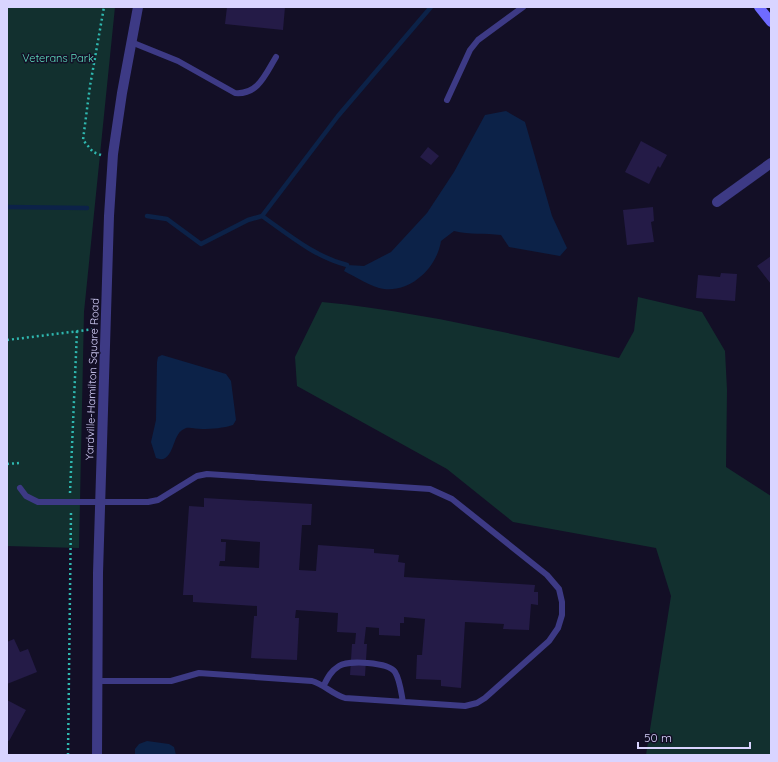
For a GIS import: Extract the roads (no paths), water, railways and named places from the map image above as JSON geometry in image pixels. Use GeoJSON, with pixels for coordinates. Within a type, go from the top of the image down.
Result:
{"type":"FeatureCollection","features":[{"type":"Feature","properties":{"kind":"main road"},"geometry":{"type":"LineString","coordinates":[[759,7],[771,22]]}},
{"type":"Feature","properties":{"kind":"street","name":"Yardville-Hamilton Square Road"},"geometry":{"type":"LineString","coordinates":[[97,755],[100,502],[109,216],[113,156],[122,93],[138,7]]}},
{"type":"Feature","properties":{"kind":"street"},"geometry":{"type":"LineString","coordinates":[[717,202],[771,163]]}},
{"type":"Feature","properties":{"kind":"lane"},"geometry":{"type":"LineString","coordinates":[[447,100],[470,50],[478,40],[523,7]]}},
{"type":"Feature","properties":{"kind":"lane"},"geometry":{"type":"LineString","coordinates":[[131,42],[178,61],[235,93],[246,94],[258,85],[276,57]]}},
{"type":"Feature","properties":{"kind":"lane"},"geometry":{"type":"LineString","coordinates":[[20,488],[26,496],[38,502],[158,500],[197,476],[207,474],[424,488],[444,494],[452,499],[547,576],[559,589],[562,615],[558,628],[549,641],[485,698],[477,703],[465,706],[344,698],[336,695],[324,685],[312,681],[199,673],[171,681],[97,681]]}},
{"type":"Feature","properties":{"kind":"lane"},"geometry":{"type":"LineString","coordinates":[[324,685],[330,672],[340,665],[351,663],[386,665],[394,671],[399,682],[403,702]]}},
{"type":"Feature","properties":{"kind":"water"},"geometry":{"type":"Polygon","coordinates":[[[506,111],[525,122],[552,216],[567,248],[560,256],[509,247],[501,235],[454,231],[441,241],[439,251],[429,268],[422,276],[404,286],[394,289],[379,288],[344,271],[347,265],[364,266],[391,252],[427,213],[454,172],[485,115],[506,111]]]}},
{"type":"Feature","properties":{"kind":"water"},"geometry":{"type":"Polygon","coordinates":[[[162,355],[226,374],[231,381],[236,420],[233,425],[222,428],[188,428],[181,431],[178,434],[172,450],[166,458],[162,459],[156,458],[151,442],[156,420],[157,362],[158,357],[162,355]]]}},
{"type":"Feature","properties":{"kind":"water"},"geometry":{"type":"Polygon","coordinates":[[[147,741],[169,744],[174,747],[176,755],[135,755],[135,749],[139,744],[147,741]]]}},
{"type":"Feature","properties":{"kind":"waterway"},"geometry":{"type":"LineString","coordinates":[[262,216],[338,116],[431,7]]}},
{"type":"Feature","properties":{"kind":"waterway"},"geometry":{"type":"LineString","coordinates":[[7,207],[87,208]]}},
{"type":"Feature","properties":{"kind":"waterway"},"geometry":{"type":"LineString","coordinates":[[147,216],[167,219],[201,244],[248,220],[262,216],[313,251],[324,257],[347,265]]}},
{"type":"Feature","properties":{"kind":"park label","name":"Veterans Park"},"geometry":{"type":"Point","coordinates":[58,58]}}]}
